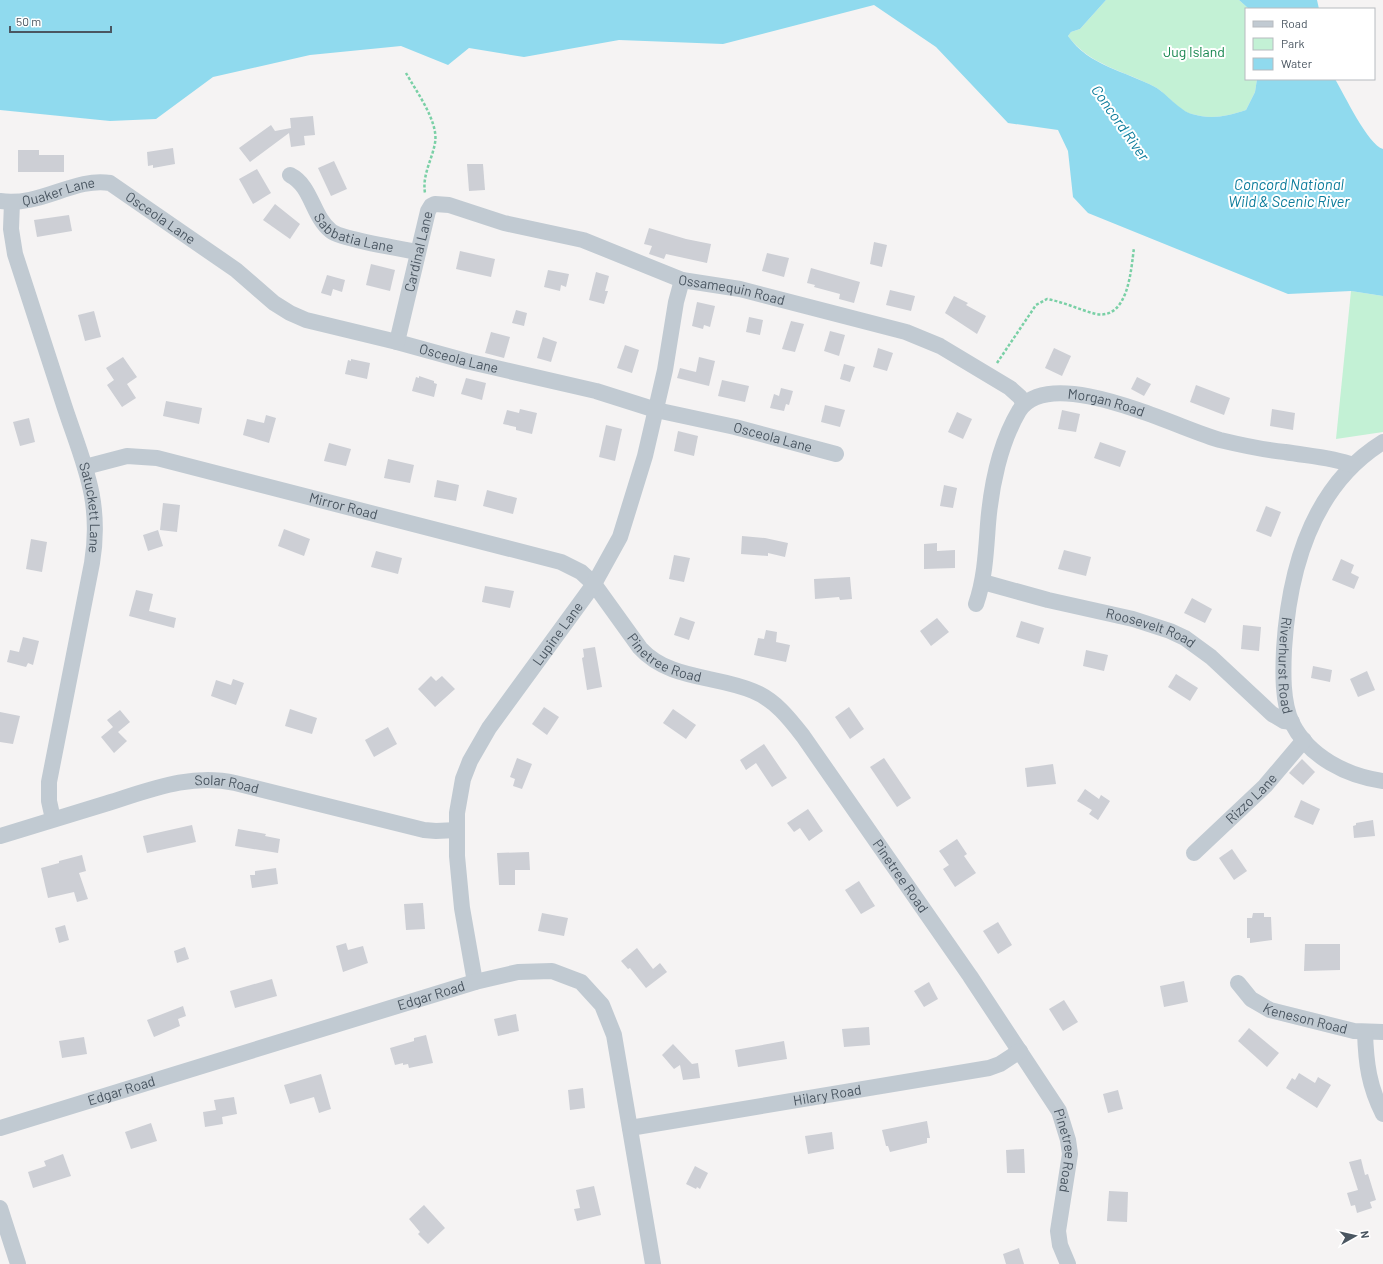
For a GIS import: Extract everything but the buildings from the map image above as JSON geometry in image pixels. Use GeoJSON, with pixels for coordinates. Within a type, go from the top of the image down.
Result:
{"type":"FeatureCollection","features":[{"type":"Feature","properties":{"kind":"street","name":"Sabbatia Lane"},"geometry":{"type":"LineString","coordinates":[[290,175],[300,182],[321,219],[332,232],[346,237],[418,252]]}},
{"type":"Feature","properties":{"kind":"street","name":"Quaker Lane"},"geometry":{"type":"LineString","coordinates":[[6,202],[33,200],[93,182],[110,183],[118,187]]}},
{"type":"Feature","properties":{"kind":"street","name":"Osceola Lane"},"geometry":{"type":"LineString","coordinates":[[118,187],[236,270],[274,303],[290,314],[306,320],[466,361],[596,391],[656,410],[735,427],[836,454]]}},
{"type":"Feature","properties":{"kind":"street","name":"Satuckett Lane"},"geometry":{"type":"LineString","coordinates":[[6,202],[15,254],[85,467],[94,501],[96,532],[49,782],[49,801],[53,819]]}},
{"type":"Feature","properties":{"kind":"street","name":"Ossamequin Road"},"geometry":{"type":"LineString","coordinates":[[428,211],[431,206],[435,204],[449,205],[504,223],[583,240],[682,280],[740,289],[906,332],[935,343],[990,376],[1016,392],[1024,404]]}},
{"type":"Feature","properties":{"kind":"street","name":"Cardinal Lane"},"geometry":{"type":"LineString","coordinates":[[396,342],[428,211]]}},
{"type":"Feature","properties":{"kind":"street","name":"Lupine Lane"},"geometry":{"type":"LineString","coordinates":[[475,982],[462,908],[456,830],[459,796],[463,779],[489,728],[594,584],[613,553],[625,524],[640,477],[669,351],[676,302],[682,280]]}},
{"type":"Feature","properties":{"kind":"street","name":"Morgan Road"},"geometry":{"type":"LineString","coordinates":[[1024,404],[1038,396],[1046,395],[1091,396],[1128,406],[1219,440],[1272,451],[1331,458],[1353,465]]}},
{"type":"Feature","properties":{"kind":"street"},"geometry":{"type":"LineString","coordinates":[[976,604],[983,582],[993,483],[1005,444],[1018,412],[1024,404]]}},
{"type":"Feature","properties":{"kind":"street"},"geometry":{"type":"LineString","coordinates":[[1353,465],[1383,442]]}},
{"type":"Feature","properties":{"kind":"street","name":"Mirror Road"},"geometry":{"type":"LineString","coordinates":[[85,467],[127,456],[157,458],[561,562],[581,572],[594,584]]}},
{"type":"Feature","properties":{"kind":"street","name":"Riverhurst Road"},"geometry":{"type":"LineString","coordinates":[[1353,465],[1338,481],[1319,510],[1295,571],[1287,614],[1284,661],[1286,701],[1292,722],[1304,740],[1326,760],[1338,768],[1359,776],[1383,781]]}},
{"type":"Feature","properties":{"kind":"street","name":"Roosevelt Road"},"geometry":{"type":"LineString","coordinates":[[983,582],[1041,598],[1133,619],[1170,631],[1185,638],[1211,657],[1272,714],[1284,721],[1292,722]]}},
{"type":"Feature","properties":{"kind":"street","name":"Pinetree Road"},"geometry":{"type":"LineString","coordinates":[[594,584],[648,657],[671,670],[754,691],[776,705],[808,743],[1052,1098],[1065,1125],[1068,1140],[1068,1168],[1058,1231],[1060,1245],[1068,1264]]}},
{"type":"Feature","properties":{"kind":"street","name":"Rizzo Lane"},"geometry":{"type":"LineString","coordinates":[[1194,853],[1265,786],[1304,740]]}},
{"type":"Feature","properties":{"kind":"street","name":"Solar Road"},"geometry":{"type":"LineString","coordinates":[[0,836],[170,784],[211,779],[235,783],[424,830],[456,830]]}},
{"type":"Feature","properties":{"kind":"street","name":"Edgar Road"},"geometry":{"type":"LineString","coordinates":[[0,1128],[475,982],[518,972],[552,971],[581,982],[592,992],[602,1005],[614,1035],[653,1264]]}},
{"type":"Feature","properties":{"kind":"street","name":"Keneson Road"},"geometry":{"type":"LineString","coordinates":[[1238,983],[1251,999],[1270,1010],[1341,1028],[1365,1032],[1383,1032]]}},
{"type":"Feature","properties":{"kind":"street"},"geometry":{"type":"LineString","coordinates":[[1365,1032],[1372,1091],[1383,1114]]}},
{"type":"Feature","properties":{"kind":"street","name":"Hilary Road"},"geometry":{"type":"LineString","coordinates":[[630,1128],[989,1068],[1000,1064],[1020,1051]]}},
{"type":"Feature","properties":{"kind":"street"},"geometry":{"type":"LineString","coordinates":[[0,1208],[18,1264]]}},
{"type":"Feature","properties":{"kind":"path","name":"Cardinal Lane"},"geometry":{"type":"LineString","coordinates":[[406,73],[436,130],[436,142],[424,178],[424,188],[428,211]]}},
{"type":"Feature","properties":{"kind":"path"},"geometry":{"type":"LineString","coordinates":[[990,376],[1002,353],[1036,305],[1047,299],[1064,302],[1097,314],[1112,312],[1125,298],[1134,248]]}},
{"type":"Feature","properties":{"kind":"green space","name":"Jug Island"},"geometry":{"type":"Polygon","coordinates":[[[1106,0],[1239,0],[1248,8],[1245,8],[1245,80],[1257,80],[1255,92],[1246,110],[1213,117],[1187,113],[1155,87],[1097,61],[1086,54],[1068,36],[1071,32],[1080,29],[1106,0]]]}},
{"type":"Feature","properties":{"kind":"green space"},"geometry":{"type":"Polygon","coordinates":[[[1351,291],[1383,296],[1383,432],[1336,439],[1351,291]]]}},
{"type":"Feature","properties":{"kind":"water","name":"Concord National Wild & Scenic River"},"geometry":{"type":"Polygon","coordinates":[[[0,0],[1106,0],[1080,29],[1071,32],[1068,36],[1086,54],[1097,61],[1155,87],[1178,106],[1192,114],[1213,117],[1246,110],[1255,92],[1257,80],[1336,80],[1350,107],[1370,138],[1383,149],[1383,296],[1351,291],[1288,294],[1088,213],[1073,197],[1068,151],[1058,130],[1008,123],[936,47],[874,5],[723,44],[619,40],[524,57],[469,48],[448,65],[401,46],[310,55],[213,77],[156,119],[110,121],[0,110],[0,0]]]}},
{"type":"Feature","properties":{"kind":"water"},"geometry":{"type":"Polygon","coordinates":[[[1239,0],[1317,0],[1319,8],[1248,8],[1239,0]]]}},
{"type":"Feature","properties":{"kind":"water label","name":"Concord River"},"geometry":{"type":"Point","coordinates":[1120,123]}}]}
